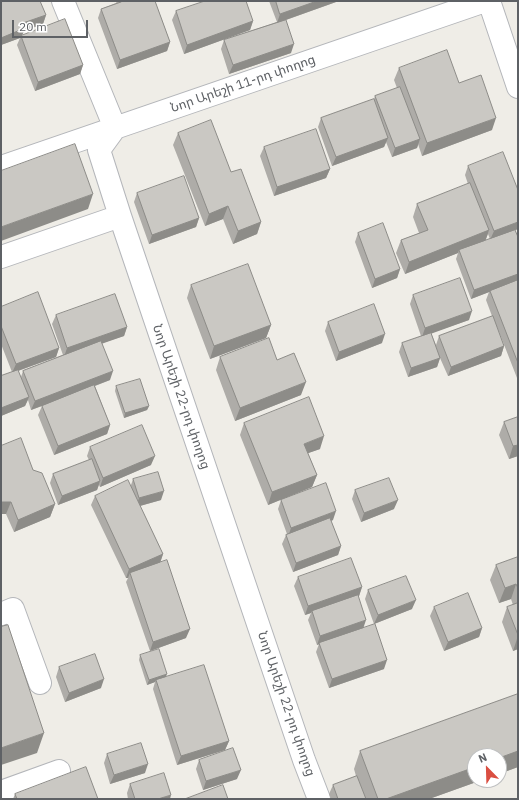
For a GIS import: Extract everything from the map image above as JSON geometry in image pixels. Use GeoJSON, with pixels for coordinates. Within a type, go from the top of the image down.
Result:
{"type":"FeatureCollection","features":[{"type":"Feature","properties":{"kind":"street"},"geometry":{"type":"LineString","coordinates":[[63,1],[115,128]]}},
{"type":"Feature","properties":{"kind":"street","name":"Նոր Արեշի 11-րդ փողոց"},"geometry":{"type":"LineString","coordinates":[[1,167],[485,1]]}},
{"type":"Feature","properties":{"kind":"street"},"geometry":{"type":"LineString","coordinates":[[489,1],[518,87]]}},
{"type":"Feature","properties":{"kind":"street","name":"Նոր Արեշի 22-րդ փողոց"},"geometry":{"type":"LineString","coordinates":[[115,128],[99,150],[299,745],[319,799]]}},
{"type":"Feature","properties":{"kind":"street"},"geometry":{"type":"LineString","coordinates":[[1,257],[120,216]]}},
{"type":"Feature","properties":{"kind":"street"},"geometry":{"type":"LineString","coordinates":[[1,614],[13,609],[40,684]]}},
{"type":"Feature","properties":{"kind":"street"},"geometry":{"type":"LineString","coordinates":[[1,792],[59,771]]}},
{"type":"Feature","properties":{"kind":"building"},"geometry":{"type":"Polygon","coordinates":[[[1,1],[40,1],[46,15],[23,23],[25,28],[1,38],[1,1]]]}},
{"type":"Feature","properties":{"kind":"building"},"geometry":{"type":"Polygon","coordinates":[[[121,1],[155,1],[170,42],[120,60],[101,9],[121,1]]]}},
{"type":"Feature","properties":{"kind":"building"},"geometry":{"type":"Polygon","coordinates":[[[205,1],[246,1],[253,21],[187,45],[176,11],[205,1]]]}},
{"type":"Feature","properties":{"kind":"building"},"geometry":{"type":"Polygon","coordinates":[[[276,1],[317,1],[280,14],[276,1]]]}},
{"type":"Feature","properties":{"kind":"building"},"geometry":{"type":"Polygon","coordinates":[[[65,19],[83,65],[38,82],[21,36],[65,19]]]}},
{"type":"Feature","properties":{"kind":"building"},"geometry":{"type":"Polygon","coordinates":[[[286,20],[294,44],[233,65],[224,40],[286,20]]]}},
{"type":"Feature","properties":{"kind":"building"},"geometry":{"type":"Polygon","coordinates":[[[447,50],[459,83],[481,75],[496,118],[427,143],[399,68],[447,50]]]}},
{"type":"Feature","properties":{"kind":"building"},"geometry":{"type":"Polygon","coordinates":[[[400,87],[420,139],[395,148],[375,96],[400,87]]]}},
{"type":"Feature","properties":{"kind":"building"},"geometry":{"type":"Polygon","coordinates":[[[374,99],[388,138],[336,157],[321,118],[374,99]]]}},
{"type":"Feature","properties":{"kind":"building"},"geometry":{"type":"Polygon","coordinates":[[[211,120],[231,172],[241,169],[261,222],[238,231],[228,206],[209,214],[178,133],[211,120]]]}},
{"type":"Feature","properties":{"kind":"building"},"geometry":{"type":"Polygon","coordinates":[[[316,129],[330,169],[277,187],[264,147],[316,129]]]}},
{"type":"Feature","properties":{"kind":"building"},"geometry":{"type":"Polygon","coordinates":[[[75,144],[93,194],[1,227],[1,171],[75,144]]]}},
{"type":"Feature","properties":{"kind":"building"},"geometry":{"type":"Polygon","coordinates":[[[503,152],[518,190],[518,222],[494,231],[468,166],[503,152]]]}},
{"type":"Feature","properties":{"kind":"building"},"geometry":{"type":"Polygon","coordinates":[[[184,176],[199,218],[152,235],[137,193],[184,176]]]}},
{"type":"Feature","properties":{"kind":"building"},"geometry":{"type":"Polygon","coordinates":[[[470,183],[489,230],[409,262],[401,240],[428,230],[417,204],[470,183]]]}},
{"type":"Feature","properties":{"kind":"building"},"geometry":{"type":"Polygon","coordinates":[[[383,223],[400,269],[375,279],[358,233],[383,223]]]}},
{"type":"Feature","properties":{"kind":"building"},"geometry":{"type":"Polygon","coordinates":[[[515,230],[518,237],[518,274],[474,290],[459,250],[515,230]]]}},
{"type":"Feature","properties":{"kind":"building"},"geometry":{"type":"Polygon","coordinates":[[[248,264],[271,325],[214,346],[191,285],[248,264]]]}},
{"type":"Feature","properties":{"kind":"building"},"geometry":{"type":"Polygon","coordinates":[[[460,278],[472,311],[425,328],[413,295],[460,278]]]}},
{"type":"Feature","properties":{"kind":"building"},"geometry":{"type":"Polygon","coordinates":[[[518,280],[518,363],[490,291],[518,280]]]}},
{"type":"Feature","properties":{"kind":"building"},"geometry":{"type":"Polygon","coordinates":[[[38,292],[59,348],[16,364],[1,326],[1,307],[38,292]]]}},
{"type":"Feature","properties":{"kind":"building"},"geometry":{"type":"Polygon","coordinates":[[[115,294],[127,327],[67,348],[56,315],[115,294]]]}},
{"type":"Feature","properties":{"kind":"building"},"geometry":{"type":"Polygon","coordinates":[[[374,304],[385,334],[339,352],[328,322],[374,304]]]}},
{"type":"Feature","properties":{"kind":"building"},"geometry":{"type":"Polygon","coordinates":[[[493,316],[504,346],[451,367],[439,336],[493,316]]]}},
{"type":"Feature","properties":{"kind":"building"},"geometry":{"type":"Polygon","coordinates":[[[431,333],[440,358],[411,368],[402,343],[431,333]]]}},
{"type":"Feature","properties":{"kind":"building"},"geometry":{"type":"Polygon","coordinates":[[[269,338],[277,360],[294,353],[306,382],[240,408],[220,357],[269,338]]]}},
{"type":"Feature","properties":{"kind":"building"},"geometry":{"type":"Polygon","coordinates":[[[101,341],[113,371],[35,401],[23,371],[101,341]]]}},
{"type":"Feature","properties":{"kind":"building"},"geometry":{"type":"Polygon","coordinates":[[[18,370],[29,397],[1,408],[1,376],[18,370]]]}},
{"type":"Feature","properties":{"kind":"building"},"geometry":{"type":"Polygon","coordinates":[[[140,379],[149,406],[125,413],[116,386],[140,379]]]}},
{"type":"Feature","properties":{"kind":"building"},"geometry":{"type":"Polygon","coordinates":[[[94,385],[110,425],[58,446],[42,406],[94,385]]]}},
{"type":"Feature","properties":{"kind":"building"},"geometry":{"type":"Polygon","coordinates":[[[309,397],[324,436],[304,444],[317,475],[272,492],[244,423],[309,397]]]}},
{"type":"Feature","properties":{"kind":"building"},"geometry":{"type":"Polygon","coordinates":[[[518,417],[518,445],[513,446],[504,422],[518,417]]]}},
{"type":"Feature","properties":{"kind":"building"},"geometry":{"type":"Polygon","coordinates":[[[142,425],[155,456],[103,478],[90,447],[142,425]]]}},
{"type":"Feature","properties":{"kind":"building"},"geometry":{"type":"Polygon","coordinates":[[[21,438],[33,470],[42,473],[55,504],[18,520],[11,502],[1,502],[1,446],[21,438]]]}},
{"type":"Feature","properties":{"kind":"building"},"geometry":{"type":"Polygon","coordinates":[[[92,459],[100,481],[62,496],[53,474],[92,459]]]}},
{"type":"Feature","properties":{"kind":"building"},"geometry":{"type":"Polygon","coordinates":[[[158,472],[164,491],[139,498],[133,479],[158,472]]]}},
{"type":"Feature","properties":{"kind":"building"},"geometry":{"type":"Polygon","coordinates":[[[389,478],[398,500],[364,513],[355,490],[389,478]]]}},
{"type":"Feature","properties":{"kind":"building"},"geometry":{"type":"Polygon","coordinates":[[[128,480],[163,554],[129,569],[95,496],[128,480]]]}},
{"type":"Feature","properties":{"kind":"building"},"geometry":{"type":"Polygon","coordinates":[[[326,483],[336,511],[291,528],[281,500],[326,483]]]}},
{"type":"Feature","properties":{"kind":"building"},"geometry":{"type":"Polygon","coordinates":[[[330,518],[341,546],[296,563],[286,535],[330,518]]]}},
{"type":"Feature","properties":{"kind":"building"},"geometry":{"type":"Polygon","coordinates":[[[518,557],[518,588],[516,584],[505,588],[496,565],[518,557]]]}},
{"type":"Feature","properties":{"kind":"building"},"geometry":{"type":"Polygon","coordinates":[[[351,558],[362,587],[308,606],[298,577],[351,558]]]}},
{"type":"Feature","properties":{"kind":"building"},"geometry":{"type":"Polygon","coordinates":[[[167,560],[190,629],[153,642],[130,573],[167,560]]]}},
{"type":"Feature","properties":{"kind":"building"},"geometry":{"type":"Polygon","coordinates":[[[406,576],[416,600],[378,615],[368,590],[406,576]]]}},
{"type":"Feature","properties":{"kind":"building"},"geometry":{"type":"Polygon","coordinates":[[[468,593],[482,628],[448,642],[434,607],[468,593]]]}},
{"type":"Feature","properties":{"kind":"building"},"geometry":{"type":"Polygon","coordinates":[[[358,595],[366,620],[320,636],[312,611],[358,595]]]}},
{"type":"Feature","properties":{"kind":"building"},"geometry":{"type":"Polygon","coordinates":[[[518,603],[518,635],[507,607],[518,603]]]}},
{"type":"Feature","properties":{"kind":"building"},"geometry":{"type":"Polygon","coordinates":[[[375,624],[387,660],[332,679],[319,643],[375,624]]]}},
{"type":"Feature","properties":{"kind":"building"},"geometry":{"type":"Polygon","coordinates":[[[8,625],[44,733],[1,748],[1,627],[8,625]]]}},
{"type":"Feature","properties":{"kind":"building"},"geometry":{"type":"Polygon","coordinates":[[[159,649],[167,674],[149,680],[140,655],[159,649]]]}},
{"type":"Feature","properties":{"kind":"building"},"geometry":{"type":"Polygon","coordinates":[[[95,654],[104,679],[69,693],[59,667],[95,654]]]}},
{"type":"Feature","properties":{"kind":"building"},"geometry":{"type":"Polygon","coordinates":[[[204,665],[229,741],[181,756],[156,680],[204,665]]]}},
{"type":"Feature","properties":{"kind":"building"},"geometry":{"type":"Polygon","coordinates":[[[518,694],[518,751],[507,755],[507,748],[467,748],[467,770],[386,799],[378,799],[360,751],[518,694]]]}},
{"type":"Feature","properties":{"kind":"building"},"geometry":{"type":"Polygon","coordinates":[[[141,743],[148,764],[114,775],[107,754],[141,743]]]}},
{"type":"Feature","properties":{"kind":"building"},"geometry":{"type":"Polygon","coordinates":[[[233,748],[241,770],[206,781],[199,760],[233,748]]]}},
{"type":"Feature","properties":{"kind":"building"},"geometry":{"type":"Polygon","coordinates":[[[86,767],[98,799],[17,799],[15,794],[86,767]]]}},
{"type":"Feature","properties":{"kind":"building"},"geometry":{"type":"Polygon","coordinates":[[[164,773],[171,795],[158,799],[135,799],[130,784],[164,773]]]}},
{"type":"Feature","properties":{"kind":"building"},"geometry":{"type":"Polygon","coordinates":[[[357,776],[366,799],[338,799],[333,785],[357,776]]]}},
{"type":"Feature","properties":{"kind":"building"},"geometry":{"type":"Polygon","coordinates":[[[223,785],[228,799],[185,799],[223,785]]]}}]}
